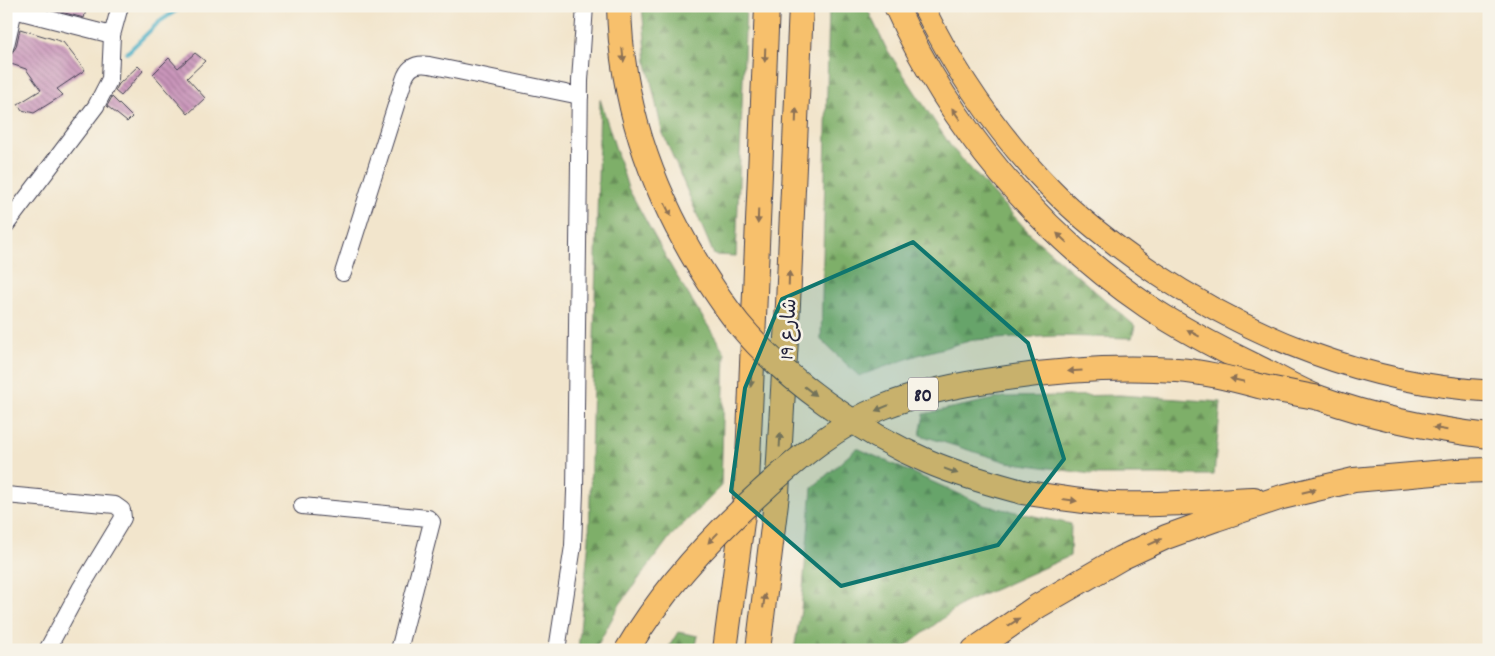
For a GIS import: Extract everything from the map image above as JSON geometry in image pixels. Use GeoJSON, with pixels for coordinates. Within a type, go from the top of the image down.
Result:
{"type":"FeatureCollection","features":[{"type":"Feature","properties":{"kind":"highway"},"geometry":{"type":"LineString","coordinates":[[618,6],[623,60],[636,126],[666,207],[687,247],[711,286],[738,323],[798,381],[834,409],[882,438],[928,462],[972,479],[1022,492],[1114,504],[1282,497]]}},
{"type":"Feature","properties":{"kind":"highway","name":"شارع 19"},"geometry":{"type":"LineString","coordinates":[[726,650],[747,484],[767,6]]}},
{"type":"Feature","properties":{"kind":"highway","name":"شارع 19"},"geometry":{"type":"LineString","coordinates":[[758,650],[777,494],[788,304],[801,6]]}},
{"type":"Feature","properties":{"kind":"highway"},"geometry":{"type":"LineString","coordinates":[[896,6],[916,49],[943,96],[996,167],[1036,213],[1071,246],[1147,306],[1234,356],[1319,398],[1409,424],[1489,436]]}},
{"type":"Feature","properties":{"kind":"highway","name":"80"},"geometry":{"type":"LineString","coordinates":[[627,650],[641,626],[667,590],[700,551],[730,520],[812,448],[839,430],[882,407],[930,392],[981,382],[1079,370],[1128,368],[1178,370],[1226,378],[1319,398]]}},
{"type":"Feature","properties":{"kind":"highway"},"geometry":{"type":"LineString","coordinates":[[974,650],[1038,606],[1121,558],[1166,537],[1282,497],[1354,480],[1489,470]]}},
{"type":"Feature","properties":{"kind":"main road"},"geometry":{"type":"LineString","coordinates":[[923,6],[957,70],[1020,154],[1053,191],[1090,225],[1142,264],[1202,302],[1294,347],[1349,367],[1406,381],[1489,391]]}},
{"type":"Feature","properties":{"kind":"street"},"geometry":{"type":"LineString","coordinates":[[6,225],[96,106],[110,78],[112,35],[120,6]]}},
{"type":"Feature","properties":{"kind":"street"},"geometry":{"type":"LineString","coordinates":[[557,650],[573,546],[580,96],[585,6]]}},
{"type":"Feature","properties":{"kind":"street"},"geometry":{"type":"LineString","coordinates":[[6,45],[10,9],[112,35]]}},
{"type":"Feature","properties":{"kind":"street"},"geometry":{"type":"LineString","coordinates":[[343,273],[404,80],[410,68],[422,64],[580,96]]}},
{"type":"Feature","properties":{"kind":"street"},"geometry":{"type":"LineString","coordinates":[[7,498],[114,505],[122,510],[123,518],[80,589],[47,650]]}},
{"type":"Feature","properties":{"kind":"street"},"geometry":{"type":"LineString","coordinates":[[302,506],[428,518],[432,522],[398,650]]}},
{"type":"Feature","properties":{"kind":"highlighted area"},"geometry":{"type":"Polygon","coordinates":[[[913,242],[1028,343],[1064,459],[998,545],[841,586],[731,491],[745,388],[782,299],[913,242]]]}},
{"type":"Feature","properties":{"kind":"green space"},"geometry":{"type":"Polygon","coordinates":[[[642,6],[746,6],[736,256],[714,255],[662,131],[647,63],[642,6]]]}},
{"type":"Feature","properties":{"kind":"green space"},"geometry":{"type":"Polygon","coordinates":[[[829,6],[866,6],[886,48],[952,148],[1033,237],[1135,326],[1132,338],[1058,336],[973,340],[918,355],[859,376],[821,340],[829,6]]]}},
{"type":"Feature","properties":{"kind":"green space"},"geometry":{"type":"Polygon","coordinates":[[[600,99],[628,188],[673,270],[725,353],[721,487],[670,537],[620,604],[595,650],[578,650],[589,539],[600,99]]]}},
{"type":"Feature","properties":{"kind":"green space"},"geometry":{"type":"Polygon","coordinates":[[[1120,395],[1221,402],[1214,475],[1098,475],[1007,462],[920,435],[924,414],[1004,397],[1120,395]]]}},
{"type":"Feature","properties":{"kind":"green space"},"geometry":{"type":"Polygon","coordinates":[[[857,448],[984,505],[1071,524],[1070,556],[962,604],[901,650],[794,650],[801,610],[812,488],[857,448]]]}},
{"type":"Feature","properties":{"kind":"green space"},"geometry":{"type":"Polygon","coordinates":[[[678,632],[698,636],[695,650],[667,650],[678,632]]]}},
{"type":"Feature","properties":{"kind":"building"},"geometry":{"type":"Polygon","coordinates":[[[46,6],[87,6],[84,18],[46,8],[46,6]]]}},
{"type":"Feature","properties":{"kind":"building"},"geometry":{"type":"Polygon","coordinates":[[[20,29],[63,42],[85,70],[57,89],[63,95],[34,113],[22,110],[18,104],[41,90],[26,69],[8,63],[16,47],[20,29]]]}},
{"type":"Feature","properties":{"kind":"building"},"geometry":{"type":"Polygon","coordinates":[[[195,53],[205,61],[187,78],[205,98],[188,114],[153,74],[169,58],[178,68],[195,53]]]}},
{"type":"Feature","properties":{"kind":"building"},"geometry":{"type":"Polygon","coordinates":[[[138,66],[143,71],[121,96],[115,91],[119,84],[138,66]]]}},
{"type":"Feature","properties":{"kind":"building"},"geometry":{"type":"Polygon","coordinates":[[[112,97],[132,117],[127,122],[107,106],[112,97]]]}},
{"type":"Feature","properties":{"kind":"waterway"},"geometry":{"type":"LineString","coordinates":[[127,53],[159,22],[183,6]]}}]}
